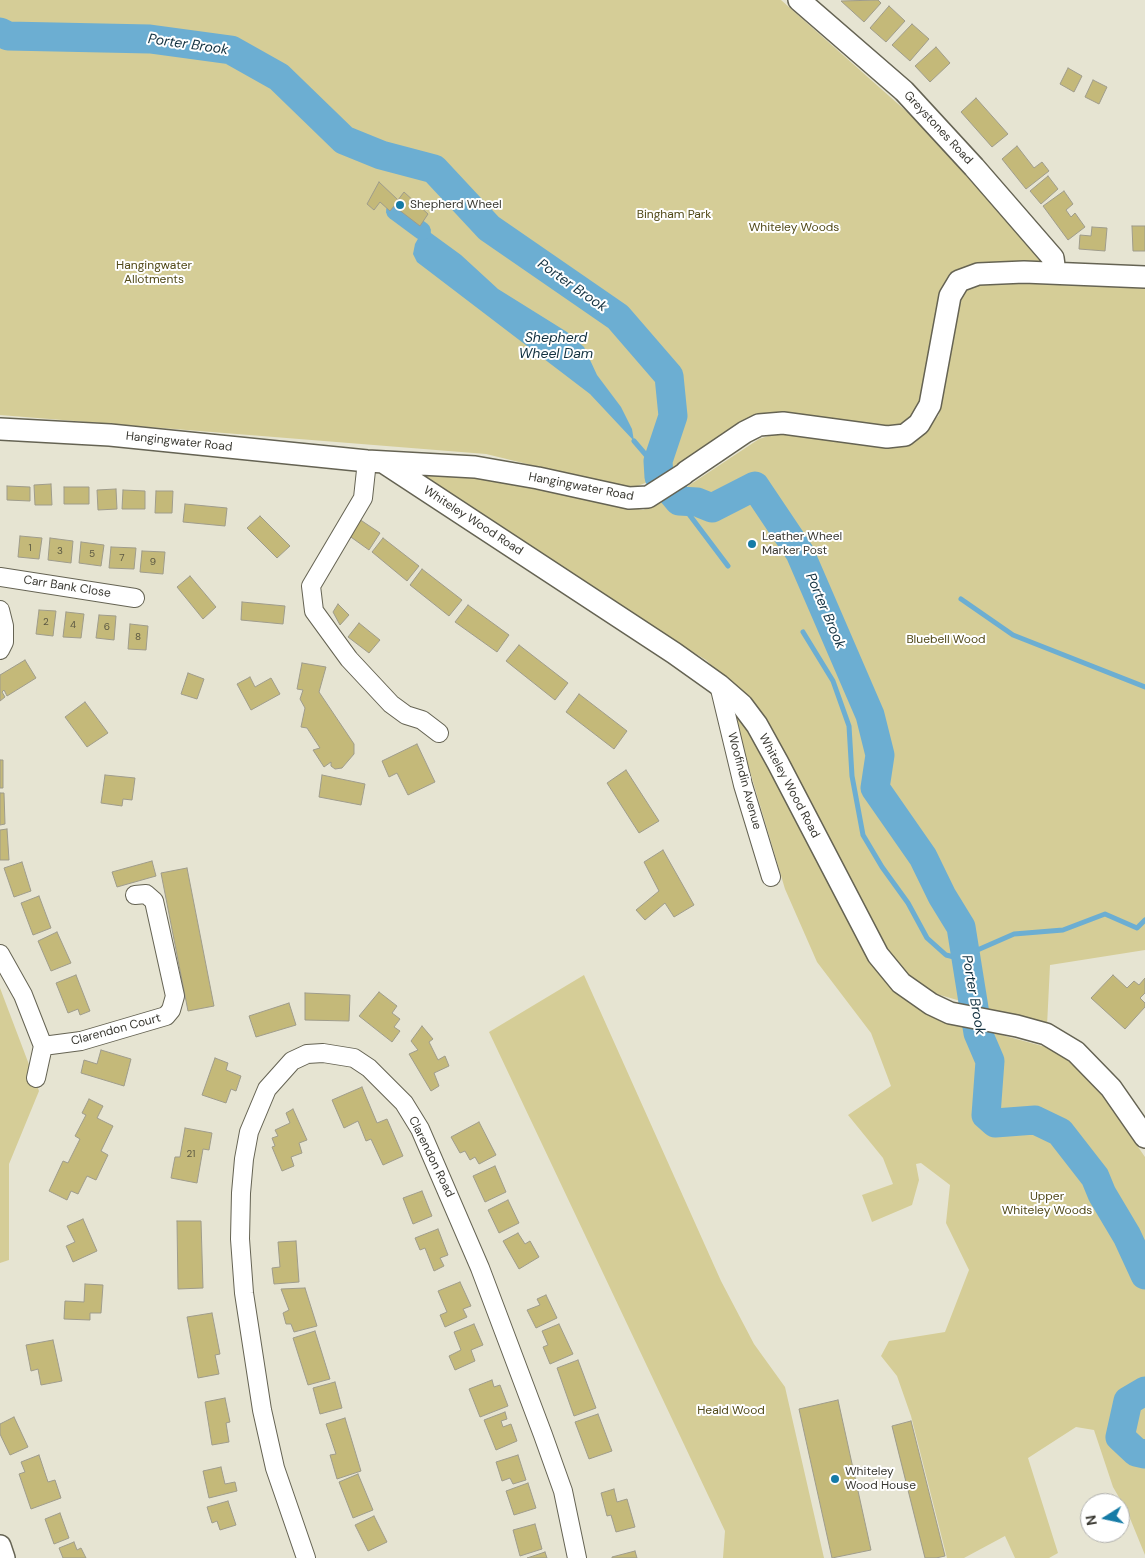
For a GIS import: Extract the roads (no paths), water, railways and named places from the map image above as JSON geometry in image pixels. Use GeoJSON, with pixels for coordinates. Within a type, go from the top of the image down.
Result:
{"type":"FeatureCollection","features":[{"type":"Feature","properties":{"kind":"street","name":"Greystones Road"},"geometry":{"type":"LineString","coordinates":[[799,0],[910,98],[974,167],[1053,258],[1055,273]]}},
{"type":"Feature","properties":{"kind":"street","name":"Hangingwater Road"},"geometry":{"type":"LineString","coordinates":[[0,428],[110,436],[375,462],[474,467],[538,478],[603,494],[648,498],[745,432],[759,425],[784,423],[887,438],[905,435],[919,424],[930,404],[950,296],[959,281],[978,274],[1055,273],[1145,277]]}},
{"type":"Feature","properties":{"kind":"street","name":"Whiteley Wood Road"},"geometry":{"type":"LineString","coordinates":[[375,462],[674,653],[719,685],[742,705],[757,725],[878,954],[901,983],[931,1004],[950,1013],[1046,1034],[1076,1052],[1111,1088],[1145,1136]]}},
{"type":"Feature","properties":{"kind":"street"},"geometry":{"type":"LineString","coordinates":[[375,462],[363,498],[311,586],[314,611],[349,660],[390,704],[406,714],[422,720],[439,733]]}},
{"type":"Feature","properties":{"kind":"street","name":"Carr Bank Close"},"geometry":{"type":"LineString","coordinates":[[0,577],[135,598]]}},
{"type":"Feature","properties":{"kind":"street"},"geometry":{"type":"LineString","coordinates":[[0,610],[4,642],[0,650]]}},
{"type":"Feature","properties":{"kind":"street","name":"Woofindin Avenue"},"geometry":{"type":"LineString","coordinates":[[719,685],[743,785],[770,877]]}},
{"type":"Feature","properties":{"kind":"street","name":"Clarendon Court"},"geometry":{"type":"LineString","coordinates":[[43,1046],[81,1041],[166,1016],[171,1010],[175,996],[154,901],[146,894],[135,895]]}},
{"type":"Feature","properties":{"kind":"street"},"geometry":{"type":"LineString","coordinates":[[0,954],[23,995],[43,1046],[36,1078]]}},
{"type":"Feature","properties":{"kind":"street","name":"Clarendon Road"},"geometry":{"type":"LineString","coordinates":[[306,1558],[275,1468],[254,1360],[240,1248],[241,1193],[249,1132],[267,1089],[292,1061],[307,1054],[323,1053],[354,1058],[369,1068],[404,1103],[420,1129],[476,1259],[543,1435],[563,1491],[577,1558]]}},
{"type":"Feature","properties":{"kind":"street"},"geometry":{"type":"LineString","coordinates":[[0,1546],[4,1558]]}},
{"type":"Feature","properties":{"kind":"water","name":"Shepherd Wheel Dam"},"geometry":{"type":"Polygon","coordinates":[[[424,228],[461,255],[498,289],[567,332],[584,347],[597,375],[621,407],[632,429],[634,441],[590,394],[417,262],[413,254],[415,244],[424,228]]]}},
{"type":"Feature","properties":{"kind":"waterway","name":"Porter Brook"},"geometry":{"type":"LineString","coordinates":[[0,32],[8,36],[150,39],[231,50],[279,77],[344,140],[381,155],[434,169],[489,228],[618,317],[669,376],[673,416],[658,461],[659,477],[679,501],[697,502],[712,508],[755,486],[800,553],[870,715],[880,755],[875,788],[923,857],[942,896],[961,927],[978,1033],[990,1061],[986,1115],[995,1123],[1035,1120],[1060,1132],[1095,1177],[1102,1194],[1127,1236],[1145,1275]]}},
{"type":"Feature","properties":{"kind":"waterway"},"geometry":{"type":"LineString","coordinates":[[395,211],[422,231]]}},
{"type":"Feature","properties":{"kind":"waterway"},"geometry":{"type":"LineString","coordinates":[[665,440],[668,467],[674,475]]}},
{"type":"Feature","properties":{"kind":"waterway"},"geometry":{"type":"LineString","coordinates":[[634,441],[658,469]]}},
{"type":"Feature","properties":{"kind":"waterway"},"geometry":{"type":"LineString","coordinates":[[680,482],[697,502]]}},
{"type":"Feature","properties":{"kind":"waterway"},"geometry":{"type":"LineString","coordinates":[[679,501],[728,566]]}},
{"type":"Feature","properties":{"kind":"waterway"},"geometry":{"type":"LineString","coordinates":[[961,599],[1013,635],[1145,687]]}},
{"type":"Feature","properties":{"kind":"waterway"},"geometry":{"type":"LineString","coordinates":[[803,632],[833,681],[849,726],[852,776],[863,835],[882,867],[908,903],[927,938],[946,955],[966,960]]}},
{"type":"Feature","properties":{"kind":"waterway"},"geometry":{"type":"LineString","coordinates":[[966,955],[1014,934],[1063,930],[1105,914],[1137,928],[1145,920]]}},
{"type":"Feature","properties":{"kind":"waterway","name":"Porter Brook"},"geometry":{"type":"LineString","coordinates":[[1145,1391],[1128,1401],[1120,1437],[1136,1452],[1145,1454]]}},
{"type":"Feature","properties":{"kind":"place","name":"Shepherd Wheel"},"geometry":{"type":"Point","coordinates":[400,205]}},
{"type":"Feature","properties":{"kind":"place","name":"Leather Wheel Marker Post"},"geometry":{"type":"Point","coordinates":[752,544]}},
{"type":"Feature","properties":{"kind":"place","name":"Whiteley Wood House"},"geometry":{"type":"Point","coordinates":[835,1479]}},
{"type":"Feature","properties":{"kind":"park label","name":"Bingham Park"},"geometry":{"type":"Point","coordinates":[674,215]}},
{"type":"Feature","properties":{"kind":"park label","name":"Whiteley Woods"},"geometry":{"type":"Point","coordinates":[794,228]}},
{"type":"Feature","properties":{"kind":"park label","name":"Hangingwater Allotments"},"geometry":{"type":"Point","coordinates":[154,273]}},
{"type":"Feature","properties":{"kind":"park label","name":"Bluebell Wood"},"geometry":{"type":"Point","coordinates":[946,640]}},
{"type":"Feature","properties":{"kind":"park label","name":"Upper Whiteley Woods"},"geometry":{"type":"Point","coordinates":[1047,1204]}},
{"type":"Feature","properties":{"kind":"park label","name":"Heald Wood"},"geometry":{"type":"Point","coordinates":[731,1411]}}]}
